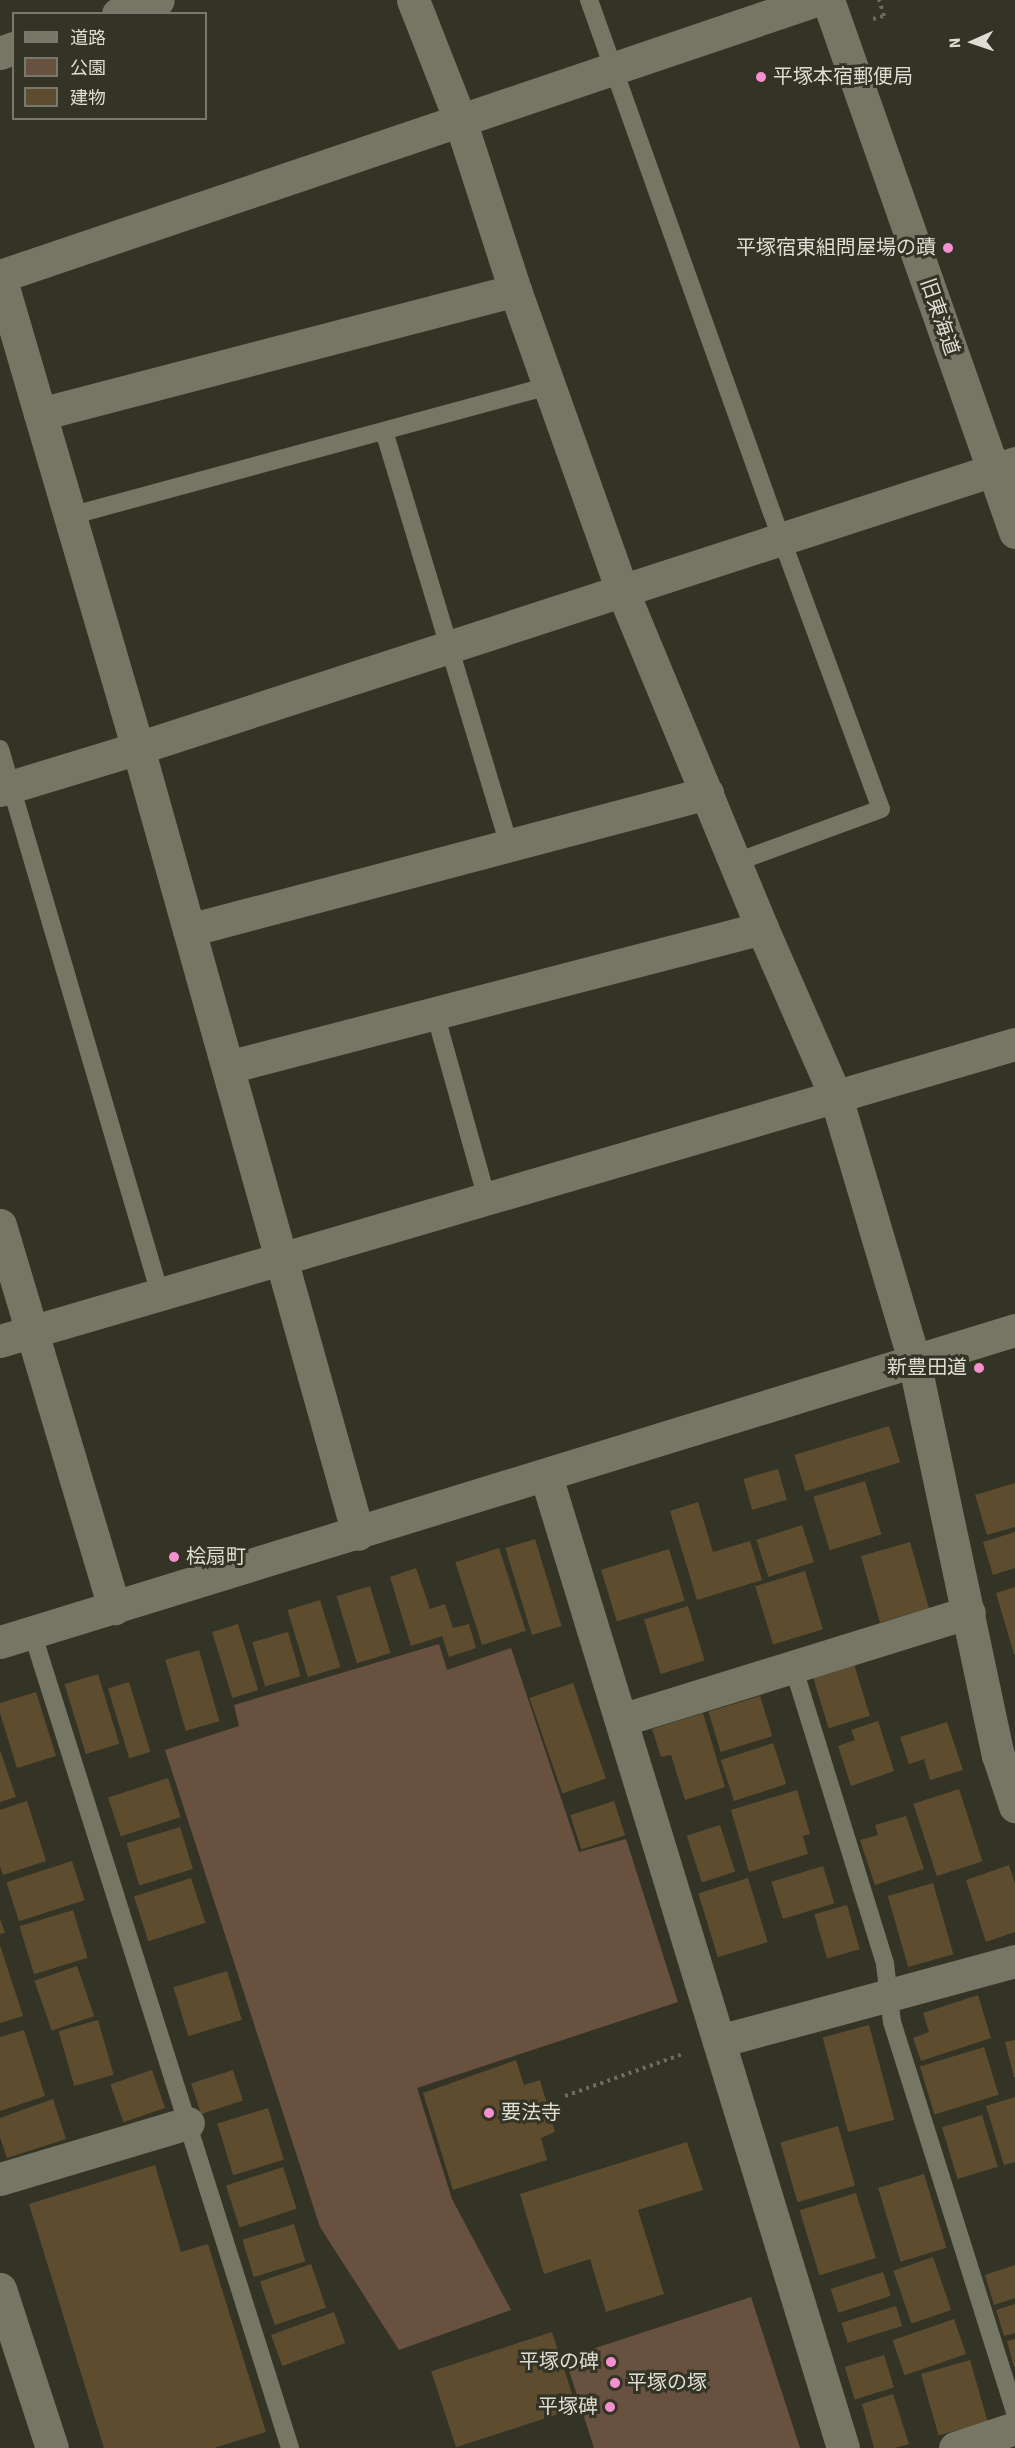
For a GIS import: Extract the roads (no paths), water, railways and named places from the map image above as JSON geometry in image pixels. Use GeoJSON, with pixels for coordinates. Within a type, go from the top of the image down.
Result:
{"type":"FeatureCollection","features":[{"type":"Feature","properties":{"kind":"street"},"geometry":{"type":"LineString","coordinates":[[119,9],[158,0]]}},
{"type":"Feature","properties":{"kind":"street"},"geometry":{"type":"LineString","coordinates":[[413,0],[460,120],[515,291],[622,590],[762,928],[836,1097],[914,1361],[998,1755],[1015,1806]]}},
{"type":"Feature","properties":{"kind":"street"},"geometry":{"type":"LineString","coordinates":[[358,1534],[138,748],[0,277],[816,0]]}},
{"type":"Feature","properties":{"kind":"street","name":"旧東海道"},"geometry":{"type":"LineString","coordinates":[[828,0],[1004,467],[1015,532]]}},
{"type":"Feature","properties":{"kind":"street"},"geometry":{"type":"LineString","coordinates":[[40,414],[515,291]]}},
{"type":"Feature","properties":{"kind":"street"},"geometry":{"type":"LineString","coordinates":[[6,788],[138,748],[1004,467]]}},
{"type":"Feature","properties":{"kind":"street"},"geometry":{"type":"LineString","coordinates":[[189,930],[707,793]]}},
{"type":"Feature","properties":{"kind":"street"},"geometry":{"type":"LineString","coordinates":[[228,1067],[762,928]]}},
{"type":"Feature","properties":{"kind":"street"},"geometry":{"type":"LineString","coordinates":[[0,1341],[1015,1044]]}},
{"type":"Feature","properties":{"kind":"street"},"geometry":{"type":"LineString","coordinates":[[0,1226],[114,1608]]}},
{"type":"Feature","properties":{"kind":"street"},"geometry":{"type":"LineString","coordinates":[[0,1642],[358,1534],[1015,1330]]}},
{"type":"Feature","properties":{"kind":"street"},"geometry":{"type":"LineString","coordinates":[[546,1476],[843,2448]]}},
{"type":"Feature","properties":{"kind":"street"},"geometry":{"type":"LineString","coordinates":[[621,1720],[969,1612]]}},
{"type":"Feature","properties":{"kind":"street"},"geometry":{"type":"LineString","coordinates":[[719,2041],[1015,1961]]}},
{"type":"Feature","properties":{"kind":"street"},"geometry":{"type":"LineString","coordinates":[[0,2179],[188,2122]]}},
{"type":"Feature","properties":{"kind":"street"},"geometry":{"type":"LineString","coordinates":[[0,2289],[52,2448]]}},
{"type":"Feature","properties":{"kind":"street"},"geometry":{"type":"LineString","coordinates":[[955,2448],[1015,2428]]}},
{"type":"Feature","properties":{"kind":"lane"},"geometry":{"type":"LineString","coordinates":[[589,0],[881,808],[736,862]]}},
{"type":"Feature","properties":{"kind":"lane"},"geometry":{"type":"LineString","coordinates":[[70,516],[549,386]]}},
{"type":"Feature","properties":{"kind":"lane"},"geometry":{"type":"LineString","coordinates":[[384,431],[510,845]]}},
{"type":"Feature","properties":{"kind":"lane"},"geometry":{"type":"LineString","coordinates":[[0,749],[6,788],[160,1294]]}},
{"type":"Feature","properties":{"kind":"lane"},"geometry":{"type":"LineString","coordinates":[[435,1013],[487,1199]]}},
{"type":"Feature","properties":{"kind":"lane"},"geometry":{"type":"LineString","coordinates":[[32,1632],[290,2448]]}},
{"type":"Feature","properties":{"kind":"lane"},"geometry":{"type":"LineString","coordinates":[[793,1666],[885,1964],[895,2034],[1015,2412]]}},
{"type":"Feature","properties":{"kind":"place","name":"平塚本宿郵便局"},"geometry":{"type":"Point","coordinates":[761,77]}},
{"type":"Feature","properties":{"kind":"place","name":"平塚宿東組問屋場の蹟"},"geometry":{"type":"Point","coordinates":[948,248]}},
{"type":"Feature","properties":{"kind":"place","name":"新豊田道"},"geometry":{"type":"Point","coordinates":[979,1368]}},
{"type":"Feature","properties":{"kind":"place","name":"桧扇町"},"geometry":{"type":"Point","coordinates":[174,1557]}},
{"type":"Feature","properties":{"kind":"place","name":"要法寺"},"geometry":{"type":"Point","coordinates":[489,2113]}},
{"type":"Feature","properties":{"kind":"place","name":"平塚の碑"},"geometry":{"type":"Point","coordinates":[611,2362]}},
{"type":"Feature","properties":{"kind":"place","name":"平塚の塚"},"geometry":{"type":"Point","coordinates":[615,2383]}},
{"type":"Feature","properties":{"kind":"place","name":"平塚碑"},"geometry":{"type":"Point","coordinates":[610,2407]}}]}
